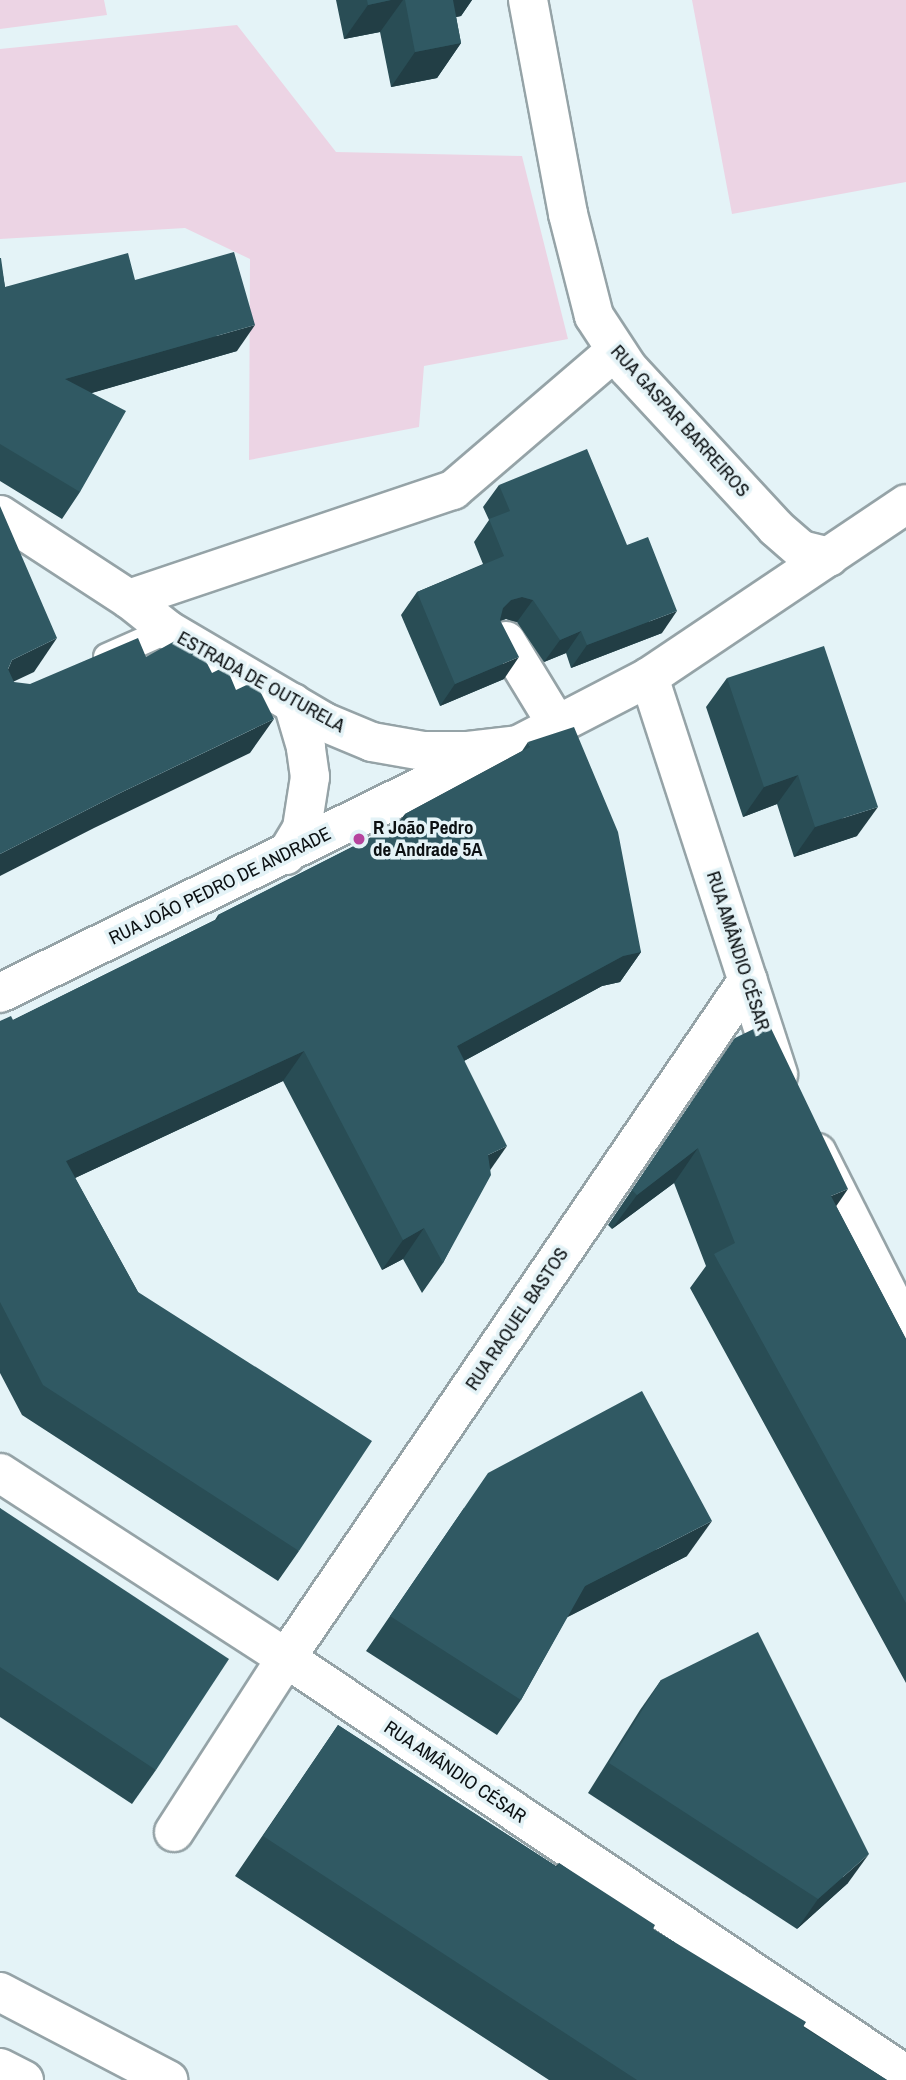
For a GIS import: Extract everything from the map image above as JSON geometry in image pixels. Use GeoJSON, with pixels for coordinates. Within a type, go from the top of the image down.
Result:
{"type":"FeatureCollection","features":[{"type":"Feature","properties":{"kind":"street","name":"RUA GASPAR BARREIROS"},"geometry":{"type":"LineString","coordinates":[[528,0],[568,214],[594,316],[614,352],[776,528],[801,550],[829,558]]}},
{"type":"Feature","properties":{"kind":"street"},"geometry":{"type":"LineString","coordinates":[[130,599],[453,490],[614,352]]}},
{"type":"Feature","properties":{"kind":"street","name":"ESTRADA DE OUTURELA"},"geometry":{"type":"LineString","coordinates":[[0,515],[130,599],[168,630],[324,722],[372,742],[423,751],[466,751],[518,745],[649,677],[906,504]]}},
{"type":"Feature","properties":{"kind":"street"},"geometry":{"type":"LineString","coordinates":[[506,641],[558,725]]}},
{"type":"Feature","properties":{"kind":"street","name":"RUA AMÂNDIO CÉSAR"},"geometry":{"type":"LineString","coordinates":[[649,677],[777,1074],[906,1329]]}},
{"type":"Feature","properties":{"kind":"street"},"geometry":{"type":"LineString","coordinates":[[286,855],[302,828],[310,776],[306,747],[293,703]]}},
{"type":"Feature","properties":{"kind":"street","name":"RUA JOÃO PEDRO DE ANDRADE"},"geometry":{"type":"LineString","coordinates":[[0,993],[286,855],[434,780],[518,745]]}},
{"type":"Feature","properties":{"kind":"street","name":"RUA RAQUEL BASTOS"},"geometry":{"type":"LineString","coordinates":[[174,1832],[286,1658],[748,980]]}},
{"type":"Feature","properties":{"kind":"street","name":"RUA AMÂNDIO CÉSAR"},"geometry":{"type":"LineString","coordinates":[[0,1473],[286,1658],[906,2075]]}},
{"type":"Feature","properties":{"kind":"street"},"geometry":{"type":"LineString","coordinates":[[0,1992],[168,2080]]}},
{"type":"Feature","properties":{"kind":"street"},"geometry":{"type":"LineString","coordinates":[[0,2068],[24,2080]]}},
{"type":"Feature","properties":{"kind":"lane"},"geometry":{"type":"LineString","coordinates":[[84,667],[168,630]]}},
{"type":"Feature","properties":{"kind":"shaded area"},"geometry":{"type":"Polygon","coordinates":[[[0,0],[104,0],[107,15],[0,29],[0,0]]]}},
{"type":"Feature","properties":{"kind":"shaded area"},"geometry":{"type":"Polygon","coordinates":[[[692,0],[906,0],[906,182],[732,214],[692,0]]]}},
{"type":"Feature","properties":{"kind":"shaded area"},"geometry":{"type":"Polygon","coordinates":[[[237,25],[336,152],[522,156],[568,339],[424,366],[419,427],[249,460],[250,259],[185,228],[0,239],[0,49],[237,25]]]}},
{"type":"Feature","properties":{"kind":"building"},"geometry":{"type":"Polygon","coordinates":[[[367,0],[391,0],[368,5],[367,0]]]}},
{"type":"Feature","properties":{"kind":"building"},"geometry":{"type":"Polygon","coordinates":[[[405,0],[453,0],[461,43],[415,52],[405,0]]]}},
{"type":"Feature","properties":{"kind":"building"},"geometry":{"type":"Polygon","coordinates":[[[234,252],[255,325],[65,379],[126,411],[80,492],[0,444],[0,258],[5,287],[128,253],[135,280],[234,252]]]}},
{"type":"Feature","properties":{"kind":"building"},"geometry":{"type":"Polygon","coordinates":[[[587,449],[627,545],[648,537],[677,611],[587,645],[581,631],[560,640],[533,600],[522,597],[511,600],[503,608],[500,620],[519,657],[455,684],[417,592],[504,556],[489,519],[510,511],[499,485],[587,449]]]}},
{"type":"Feature","properties":{"kind":"building"},"geometry":{"type":"Polygon","coordinates":[[[0,506],[57,638],[12,660],[8,669],[14,682],[30,684],[138,638],[146,657],[191,632],[212,673],[226,666],[236,690],[255,681],[274,719],[0,854],[0,506]]]}},
{"type":"Feature","properties":{"kind":"building"},"geometry":{"type":"Polygon","coordinates":[[[824,646],[878,807],[815,827],[798,775],[764,787],[727,678],[824,646]]]}},
{"type":"Feature","properties":{"kind":"building"},"geometry":{"type":"Polygon","coordinates":[[[574,727],[618,832],[641,952],[623,956],[457,1046],[507,1146],[488,1155],[491,1175],[443,1263],[424,1228],[403,1240],[304,1051],[66,1161],[138,1292],[372,1441],[299,1551],[43,1385],[0,1302],[0,1021],[11,1016],[13,1020],[219,918],[218,915],[408,819],[405,814],[530,747],[528,742],[574,727]]]}},
{"type":"Feature","properties":{"kind":"building"},"geometry":{"type":"Polygon","coordinates":[[[768,1022],[848,1189],[831,1196],[906,1339],[906,1603],[714,1254],[735,1243],[698,1148],[637,1195],[632,1190],[735,1038],[768,1022]]]}},
{"type":"Feature","properties":{"kind":"building"},"geometry":{"type":"Polygon","coordinates":[[[642,1391],[712,1521],[585,1586],[521,1700],[390,1616],[488,1473],[642,1391]]]}},
{"type":"Feature","properties":{"kind":"building"},"geometry":{"type":"Polygon","coordinates":[[[0,1508],[229,1659],[156,1770],[0,1667],[0,1508]]]}},
{"type":"Feature","properties":{"kind":"building"},"geometry":{"type":"Polygon","coordinates":[[[758,1632],[869,1854],[818,1899],[609,1763],[661,1680],[758,1632]]]}},
{"type":"Feature","properties":{"kind":"building"},"geometry":{"type":"Polygon","coordinates":[[[338,1725],[557,1867],[559,1863],[655,1925],[653,1929],[806,2022],[803,2027],[887,2080],[637,2080],[263,1836],[338,1725]]]}},
{"type":"Feature","properties":{"kind":"place","name":"R João Pedro de Andrade 5A"},"geometry":{"type":"Point","coordinates":[359,839]}}]}
